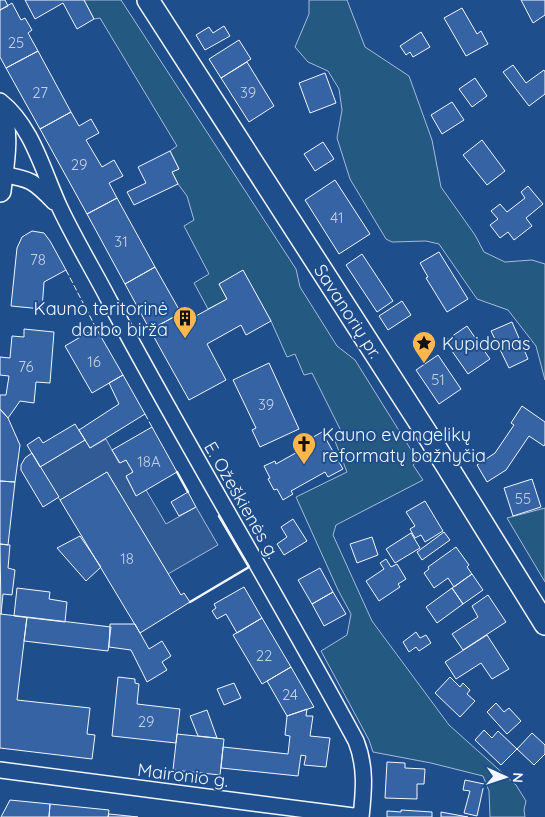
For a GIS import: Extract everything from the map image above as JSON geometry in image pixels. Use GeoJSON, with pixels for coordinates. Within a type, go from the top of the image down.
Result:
{"type":"FeatureCollection","features":[{"type":"Feature","properties":{"kind":"main road","name":"Savanorių pr."},"geometry":{"type":"LineString","coordinates":[[148,0],[429,437],[545,624]]}},
{"type":"Feature","properties":{"kind":"main road"},"geometry":{"type":"LineString","coordinates":[[0,110],[4,119],[1,180]]}},
{"type":"Feature","properties":{"kind":"street","name":"E. Ožeškienės g."},"geometry":{"type":"LineString","coordinates":[[0,101],[12,110],[33,146],[60,209],[168,410],[296,630],[356,740],[364,770],[361,817]]}},
{"type":"Feature","properties":{"kind":"street","name":"E. Ožeškienės g."},"geometry":{"type":"LineString","coordinates":[[1,180],[28,179],[42,189],[60,209]]}},
{"type":"Feature","properties":{"kind":"street","name":"Maironio g."},"geometry":{"type":"LineString","coordinates":[[0,770],[361,817]]}},
{"type":"Feature","properties":{"kind":"shaded area"},"geometry":{"type":"Polygon","coordinates":[[[84,0],[121,0],[296,269],[300,287],[337,346],[355,360],[418,461],[413,465],[423,480],[336,525],[333,535],[372,621],[449,725],[516,785],[526,801],[525,817],[490,817],[489,791],[483,776],[431,763],[373,752],[369,740],[321,651],[347,635],[351,614],[338,590],[296,497],[347,472],[333,436],[341,431],[312,373],[304,375],[295,354],[287,357],[271,321],[243,271],[219,284],[227,299],[208,309],[194,283],[209,274],[184,226],[194,220],[187,196],[172,172],[179,169],[170,151],[177,146],[100,18],[94,19],[84,0]]]}},
{"type":"Feature","properties":{"kind":"shaded area"},"geometry":{"type":"Polygon","coordinates":[[[309,0],[347,0],[365,47],[409,76],[432,140],[441,187],[475,235],[484,252],[505,262],[532,260],[545,264],[545,380],[536,346],[508,310],[477,299],[439,244],[426,241],[392,242],[386,239],[350,179],[337,138],[342,110],[339,89],[328,71],[308,62],[295,47],[309,14],[309,0]]]}},
{"type":"Feature","properties":{"kind":"shaded area"},"geometry":{"type":"Polygon","coordinates":[[[106,439],[119,463],[126,460],[133,472],[126,477],[136,495],[146,490],[166,524],[196,507],[218,545],[168,574],[107,472],[60,500],[40,467],[85,440],[90,448],[106,439]]]}},
{"type":"Feature","properties":{"kind":"shaded area"},"geometry":{"type":"Polygon","coordinates":[[[545,508],[545,582],[507,518],[545,508]]]}},
{"type":"Feature","properties":{"kind":"building"},"geometry":{"type":"Polygon","coordinates":[[[0,0],[5,0],[8,6],[0,10],[0,0]]]}},
{"type":"Feature","properties":{"kind":"building"},"geometry":{"type":"Polygon","coordinates":[[[25,0],[84,0],[94,19],[77,29],[63,3],[35,19],[25,0]]]}},
{"type":"Feature","properties":{"kind":"building"},"geometry":{"type":"Polygon","coordinates":[[[521,0],[545,0],[545,15],[533,23],[521,0]]]}},
{"type":"Feature","properties":{"kind":"building"},"geometry":{"type":"Polygon","coordinates":[[[12,3],[21,20],[25,18],[32,30],[28,33],[38,51],[6,68],[0,57],[0,10],[12,3]]]}},
{"type":"Feature","properties":{"kind":"building"},"geometry":{"type":"Polygon","coordinates":[[[462,8],[477,34],[481,31],[488,44],[466,56],[444,18],[462,8]]]}},
{"type":"Feature","properties":{"kind":"building"},"geometry":{"type":"Polygon","coordinates":[[[224,26],[230,36],[205,50],[196,35],[209,27],[213,33],[224,26]]]}},
{"type":"Feature","properties":{"kind":"building"},"geometry":{"type":"Polygon","coordinates":[[[421,32],[430,47],[413,57],[410,52],[406,55],[400,46],[421,32]]]}},
{"type":"Feature","properties":{"kind":"building"},"geometry":{"type":"Polygon","coordinates":[[[239,40],[251,59],[221,78],[209,59],[239,40]]]}},
{"type":"Feature","properties":{"kind":"building"},"geometry":{"type":"Polygon","coordinates":[[[38,51],[71,112],[40,129],[6,68],[38,51]]]}},
{"type":"Feature","properties":{"kind":"building"},"geometry":{"type":"Polygon","coordinates":[[[247,62],[274,106],[249,122],[221,78],[247,62]]]}},
{"type":"Feature","properties":{"kind":"building"},"geometry":{"type":"Polygon","coordinates":[[[513,65],[526,83],[544,70],[545,72],[545,94],[529,106],[503,72],[513,65]]]}},
{"type":"Feature","properties":{"kind":"building"},"geometry":{"type":"Polygon","coordinates":[[[325,73],[336,103],[310,113],[299,83],[325,73]]]}},
{"type":"Feature","properties":{"kind":"building"},"geometry":{"type":"Polygon","coordinates":[[[475,78],[487,96],[472,107],[459,89],[475,78]]]}},
{"type":"Feature","properties":{"kind":"building"},"geometry":{"type":"Polygon","coordinates":[[[452,102],[464,120],[442,134],[431,115],[452,102]]]}},
{"type":"Feature","properties":{"kind":"building"},"geometry":{"type":"Polygon","coordinates":[[[71,112],[79,126],[91,119],[99,133],[86,140],[102,167],[114,160],[123,176],[109,183],[117,198],[87,214],[40,129],[71,112]]]}},
{"type":"Feature","properties":{"kind":"building"},"geometry":{"type":"Polygon","coordinates":[[[482,140],[505,171],[487,185],[463,155],[482,140]]]}},
{"type":"Feature","properties":{"kind":"building"},"geometry":{"type":"Polygon","coordinates":[[[323,142],[334,159],[315,171],[304,154],[323,142]]]}},
{"type":"Feature","properties":{"kind":"building"},"geometry":{"type":"Polygon","coordinates":[[[170,151],[179,169],[172,172],[178,184],[134,205],[127,192],[146,183],[138,167],[170,151]]]}},
{"type":"Feature","properties":{"kind":"building"},"geometry":{"type":"Polygon","coordinates":[[[335,180],[370,234],[339,254],[305,200],[335,180]]]}},
{"type":"Feature","properties":{"kind":"building"},"geometry":{"type":"Polygon","coordinates":[[[528,186],[543,204],[526,218],[532,226],[514,240],[508,232],[500,238],[490,225],[498,219],[491,211],[500,204],[507,212],[525,198],[521,192],[528,186]]]}},
{"type":"Feature","properties":{"kind":"building"},"geometry":{"type":"Polygon","coordinates":[[[117,198],[155,267],[125,284],[87,214],[117,198]]]}},
{"type":"Feature","properties":{"kind":"building"},"geometry":{"type":"Polygon","coordinates":[[[32,231],[44,233],[66,270],[44,282],[42,309],[11,306],[17,248],[22,237],[32,231]]]}},
{"type":"Feature","properties":{"kind":"building"},"geometry":{"type":"Polygon","coordinates":[[[439,252],[468,299],[447,312],[426,278],[428,277],[420,263],[439,252]]]}},
{"type":"Feature","properties":{"kind":"building"},"geometry":{"type":"Polygon","coordinates":[[[362,254],[393,301],[377,312],[346,265],[362,254]]]}},
{"type":"Feature","properties":{"kind":"building"},"geometry":{"type":"Polygon","coordinates":[[[155,267],[181,313],[150,330],[125,284],[155,267]]]}},
{"type":"Feature","properties":{"kind":"building","name":"Kauno teritorinė darbo birža"},"geometry":{"type":"Polygon","coordinates":[[[243,270],[271,321],[246,335],[241,325],[207,344],[226,380],[189,400],[150,330],[181,313],[185,322],[227,299],[219,284],[243,270]]]}},
{"type":"Feature","properties":{"kind":"building"},"geometry":{"type":"Polygon","coordinates":[[[402,301],[411,315],[388,330],[379,316],[402,301]]]}},
{"type":"Feature","properties":{"kind":"building"},"geometry":{"type":"Polygon","coordinates":[[[512,322],[528,359],[509,368],[491,331],[512,322]]]}},
{"type":"Feature","properties":{"kind":"building"},"geometry":{"type":"Polygon","coordinates":[[[467,326],[490,359],[468,374],[445,341],[467,326]]]}},
{"type":"Feature","properties":{"kind":"building"},"geometry":{"type":"Polygon","coordinates":[[[96,328],[123,375],[92,393],[65,346],[96,328]]]}},
{"type":"Feature","properties":{"kind":"building"},"geometry":{"type":"Polygon","coordinates":[[[24,329],[54,332],[50,383],[36,382],[34,403],[20,401],[8,418],[0,409],[0,395],[6,395],[9,376],[0,375],[0,357],[10,358],[12,336],[24,337],[24,329]]]}},
{"type":"Feature","properties":{"kind":"building"},"geometry":{"type":"Polygon","coordinates":[[[438,355],[461,389],[439,404],[416,370],[438,355]]]}},
{"type":"Feature","properties":{"kind":"building"},"geometry":{"type":"Polygon","coordinates":[[[269,363],[299,429],[260,447],[252,430],[256,428],[233,380],[269,363]]]}},
{"type":"Feature","properties":{"kind":"building"},"geometry":{"type":"Polygon","coordinates":[[[123,375],[145,414],[90,448],[79,430],[119,404],[109,383],[123,375]]]}},
{"type":"Feature","properties":{"kind":"building"},"geometry":{"type":"Polygon","coordinates":[[[522,406],[545,422],[545,444],[544,446],[529,436],[506,470],[487,482],[477,465],[495,453],[514,425],[511,423],[522,406]]]}},
{"type":"Feature","properties":{"kind":"building"},"geometry":{"type":"Polygon","coordinates":[[[0,409],[8,418],[20,445],[15,482],[0,481],[0,409]]]}},
{"type":"Feature","properties":{"kind":"building"},"geometry":{"type":"Polygon","coordinates":[[[75,424],[85,440],[40,467],[27,445],[39,437],[43,443],[75,424]]]}},
{"type":"Feature","properties":{"kind":"building"},"geometry":{"type":"Polygon","coordinates":[[[152,427],[177,472],[136,496],[126,476],[133,472],[126,460],[120,463],[112,450],[152,427]]]}},
{"type":"Feature","properties":{"kind":"building","name":"Kauno evangelikų reformatų bažnyčia"},"geometry":{"type":"Polygon","coordinates":[[[322,432],[343,469],[328,477],[325,472],[291,491],[293,494],[283,500],[277,489],[274,490],[264,466],[275,461],[276,464],[310,445],[308,440],[322,432]]]}},
{"type":"Feature","properties":{"kind":"building"},"geometry":{"type":"Polygon","coordinates":[[[32,453],[59,497],[43,507],[21,470],[21,465],[25,458],[32,453]]]}},
{"type":"Feature","properties":{"kind":"building"},"geometry":{"type":"Polygon","coordinates":[[[107,472],[181,595],[184,593],[190,602],[140,633],[60,500],[107,472]]]}},
{"type":"Feature","properties":{"kind":"building"},"geometry":{"type":"Polygon","coordinates":[[[532,479],[541,507],[513,516],[504,488],[532,479]]]}},
{"type":"Feature","properties":{"kind":"building"},"geometry":{"type":"Polygon","coordinates":[[[0,481],[15,482],[8,545],[0,544],[0,481]]]}},
{"type":"Feature","properties":{"kind":"building"},"geometry":{"type":"Polygon","coordinates":[[[188,492],[196,507],[179,516],[171,502],[188,492]]]}},
{"type":"Feature","properties":{"kind":"building"},"geometry":{"type":"Polygon","coordinates":[[[425,501],[443,531],[425,542],[421,535],[415,538],[410,529],[415,526],[406,512],[425,501]]]}},
{"type":"Feature","properties":{"kind":"building"},"geometry":{"type":"Polygon","coordinates":[[[293,519],[307,541],[284,555],[277,544],[287,537],[281,527],[293,519]]]}},
{"type":"Feature","properties":{"kind":"building"},"geometry":{"type":"Polygon","coordinates":[[[444,532],[450,540],[422,560],[417,552],[444,532]]]}},
{"type":"Feature","properties":{"kind":"building"},"geometry":{"type":"Polygon","coordinates":[[[411,533],[420,548],[395,563],[386,549],[411,533]]]}},
{"type":"Feature","properties":{"kind":"building"},"geometry":{"type":"Polygon","coordinates":[[[80,536],[101,567],[86,581],[57,548],[80,536]]]}},
{"type":"Feature","properties":{"kind":"building"},"geometry":{"type":"Polygon","coordinates":[[[372,537],[378,555],[357,563],[350,544],[372,537]]]}},
{"type":"Feature","properties":{"kind":"building"},"geometry":{"type":"Polygon","coordinates":[[[0,544],[10,545],[8,568],[15,570],[12,595],[3,594],[1,614],[0,544]]]}},
{"type":"Feature","properties":{"kind":"building"},"geometry":{"type":"Polygon","coordinates":[[[456,547],[469,565],[467,567],[472,574],[454,587],[448,578],[434,588],[424,573],[429,569],[428,567],[456,547]]]}},
{"type":"Feature","properties":{"kind":"building"},"geometry":{"type":"Polygon","coordinates":[[[386,559],[391,567],[397,564],[406,579],[398,584],[400,587],[379,601],[366,581],[384,569],[380,563],[386,559]]]}},
{"type":"Feature","properties":{"kind":"building"},"geometry":{"type":"Polygon","coordinates":[[[320,568],[333,592],[312,604],[298,580],[320,568]]]}},
{"type":"Feature","properties":{"kind":"building"},"geometry":{"type":"Polygon","coordinates":[[[472,574],[483,590],[463,604],[452,588],[472,574]]]}},
{"type":"Feature","properties":{"kind":"building"},"geometry":{"type":"Polygon","coordinates":[[[244,587],[262,618],[237,633],[226,614],[217,619],[212,611],[216,608],[214,604],[244,587]]]}},
{"type":"Feature","properties":{"kind":"building"},"geometry":{"type":"Polygon","coordinates":[[[17,588],[50,592],[49,599],[67,602],[65,622],[14,616],[17,588]]]}},
{"type":"Feature","properties":{"kind":"building"},"geometry":{"type":"Polygon","coordinates":[[[452,588],[463,604],[437,623],[426,607],[452,588]]]}},
{"type":"Feature","properties":{"kind":"building"},"geometry":{"type":"Polygon","coordinates":[[[333,592],[346,614],[324,626],[312,604],[333,592]]]}},
{"type":"Feature","properties":{"kind":"building"},"geometry":{"type":"Polygon","coordinates":[[[488,595],[506,622],[463,650],[452,634],[478,617],[472,606],[488,595]]]}},
{"type":"Feature","properties":{"kind":"building"},"geometry":{"type":"Polygon","coordinates":[[[0,614],[27,617],[17,700],[90,708],[87,734],[95,735],[92,759],[0,748],[0,614]]]}},
{"type":"Feature","properties":{"kind":"building"},"geometry":{"type":"Polygon","coordinates":[[[27,617],[111,627],[108,651],[24,641],[27,617]]]}},
{"type":"Feature","properties":{"kind":"building"},"geometry":{"type":"Polygon","coordinates":[[[262,618],[291,667],[262,684],[233,635],[262,618]]]}},
{"type":"Feature","properties":{"kind":"building"},"geometry":{"type":"Polygon","coordinates":[[[110,624],[135,624],[149,649],[162,641],[171,656],[162,662],[167,670],[147,682],[131,650],[109,647],[110,624]]]}},
{"type":"Feature","properties":{"kind":"building"},"geometry":{"type":"Polygon","coordinates":[[[416,632],[420,638],[426,635],[431,643],[419,651],[416,647],[409,652],[403,642],[416,632]]]}},
{"type":"Feature","properties":{"kind":"building"},"geometry":{"type":"Polygon","coordinates":[[[487,635],[509,669],[492,679],[481,663],[456,679],[445,662],[487,635]]]}},
{"type":"Feature","properties":{"kind":"building"},"geometry":{"type":"Polygon","coordinates":[[[291,667],[314,707],[287,716],[267,681],[291,667]]]}},
{"type":"Feature","properties":{"kind":"building"},"geometry":{"type":"Polygon","coordinates":[[[118,677],[135,679],[135,683],[139,684],[137,704],[180,709],[176,743],[112,736],[118,677]]]}},
{"type":"Feature","properties":{"kind":"building"},"geometry":{"type":"Polygon","coordinates":[[[450,677],[460,687],[463,683],[470,690],[467,694],[475,701],[460,717],[435,693],[450,677]]]}},
{"type":"Feature","properties":{"kind":"building"},"geometry":{"type":"Polygon","coordinates":[[[234,683],[241,698],[224,705],[217,689],[234,683]]]}},
{"type":"Feature","properties":{"kind":"building"},"geometry":{"type":"Polygon","coordinates":[[[496,703],[504,712],[509,708],[521,721],[507,734],[487,712],[496,703]]]}},
{"type":"Feature","properties":{"kind":"building"},"geometry":{"type":"Polygon","coordinates":[[[307,709],[306,716],[313,716],[310,736],[330,738],[326,767],[304,765],[306,756],[301,755],[298,776],[221,768],[223,747],[288,754],[290,736],[285,735],[287,716],[307,709]]]}},
{"type":"Feature","properties":{"kind":"building"},"geometry":{"type":"Polygon","coordinates":[[[207,710],[217,738],[198,736],[190,716],[207,710]]]}},
{"type":"Feature","properties":{"kind":"building"},"geometry":{"type":"Polygon","coordinates":[[[484,730],[492,738],[498,731],[517,749],[501,765],[475,740],[484,730]]]}},
{"type":"Feature","properties":{"kind":"building"},"geometry":{"type":"Polygon","coordinates":[[[532,733],[545,745],[545,754],[534,765],[517,749],[532,733]]]}},
{"type":"Feature","properties":{"kind":"building"},"geometry":{"type":"Polygon","coordinates":[[[177,734],[224,739],[220,775],[173,770],[177,734]]]}},
{"type":"Feature","properties":{"kind":"building"},"geometry":{"type":"Polygon","coordinates":[[[387,762],[405,763],[405,768],[425,769],[424,784],[417,784],[417,799],[385,798],[387,762]]]}},
{"type":"Feature","properties":{"kind":"building"},"geometry":{"type":"Polygon","coordinates":[[[465,780],[484,784],[477,816],[464,813],[470,791],[463,790],[465,780]]]}},
{"type":"Feature","properties":{"kind":"building"},"geometry":{"type":"Polygon","coordinates":[[[10,800],[50,804],[49,817],[1,817],[10,800]]]}},
{"type":"Feature","properties":{"kind":"building"},"geometry":{"type":"Polygon","coordinates":[[[50,804],[109,810],[108,817],[49,817],[50,804]]]}},
{"type":"Feature","properties":{"kind":"building"},"geometry":{"type":"Polygon","coordinates":[[[401,810],[432,812],[432,817],[387,817],[387,811],[401,812],[401,810]]]}},
{"type":"Feature","properties":{"kind":"building"},"geometry":{"type":"Polygon","coordinates":[[[441,812],[468,817],[441,817],[441,812]]]}},
{"type":"Feature","properties":{"kind":"building"},"geometry":{"type":"Polygon","coordinates":[[[109,814],[119,815],[138,817],[108,817],[109,814]]]}},
{"type":"Feature","properties":{"kind":"fence"},"geometry":{"type":"LineString","coordinates":[[66,270],[96,328]]}},
{"type":"Feature","properties":{"kind":"fence"},"geometry":{"type":"LineString","coordinates":[[145,414],[152,427]]}},
{"type":"Feature","properties":{"kind":"wall"},"geometry":{"type":"LineString","coordinates":[[177,472],[188,492]]}},
{"type":"Feature","properties":{"kind":"wall"},"geometry":{"type":"LineString","coordinates":[[190,602],[249,567],[219,516]]}},
{"type":"Feature","properties":{"kind":"place","name":"Kauno teritorinė darbo birža"},"geometry":{"type":"Point","coordinates":[185,339]}},
{"type":"Feature","properties":{"kind":"place","name":"Kupidonas"},"geometry":{"type":"Point","coordinates":[424,364]}},
{"type":"Feature","properties":{"kind":"place","name":"Kauno evangelikų reformatų bažnyčia"},"geometry":{"type":"Point","coordinates":[304,465]}}]}
